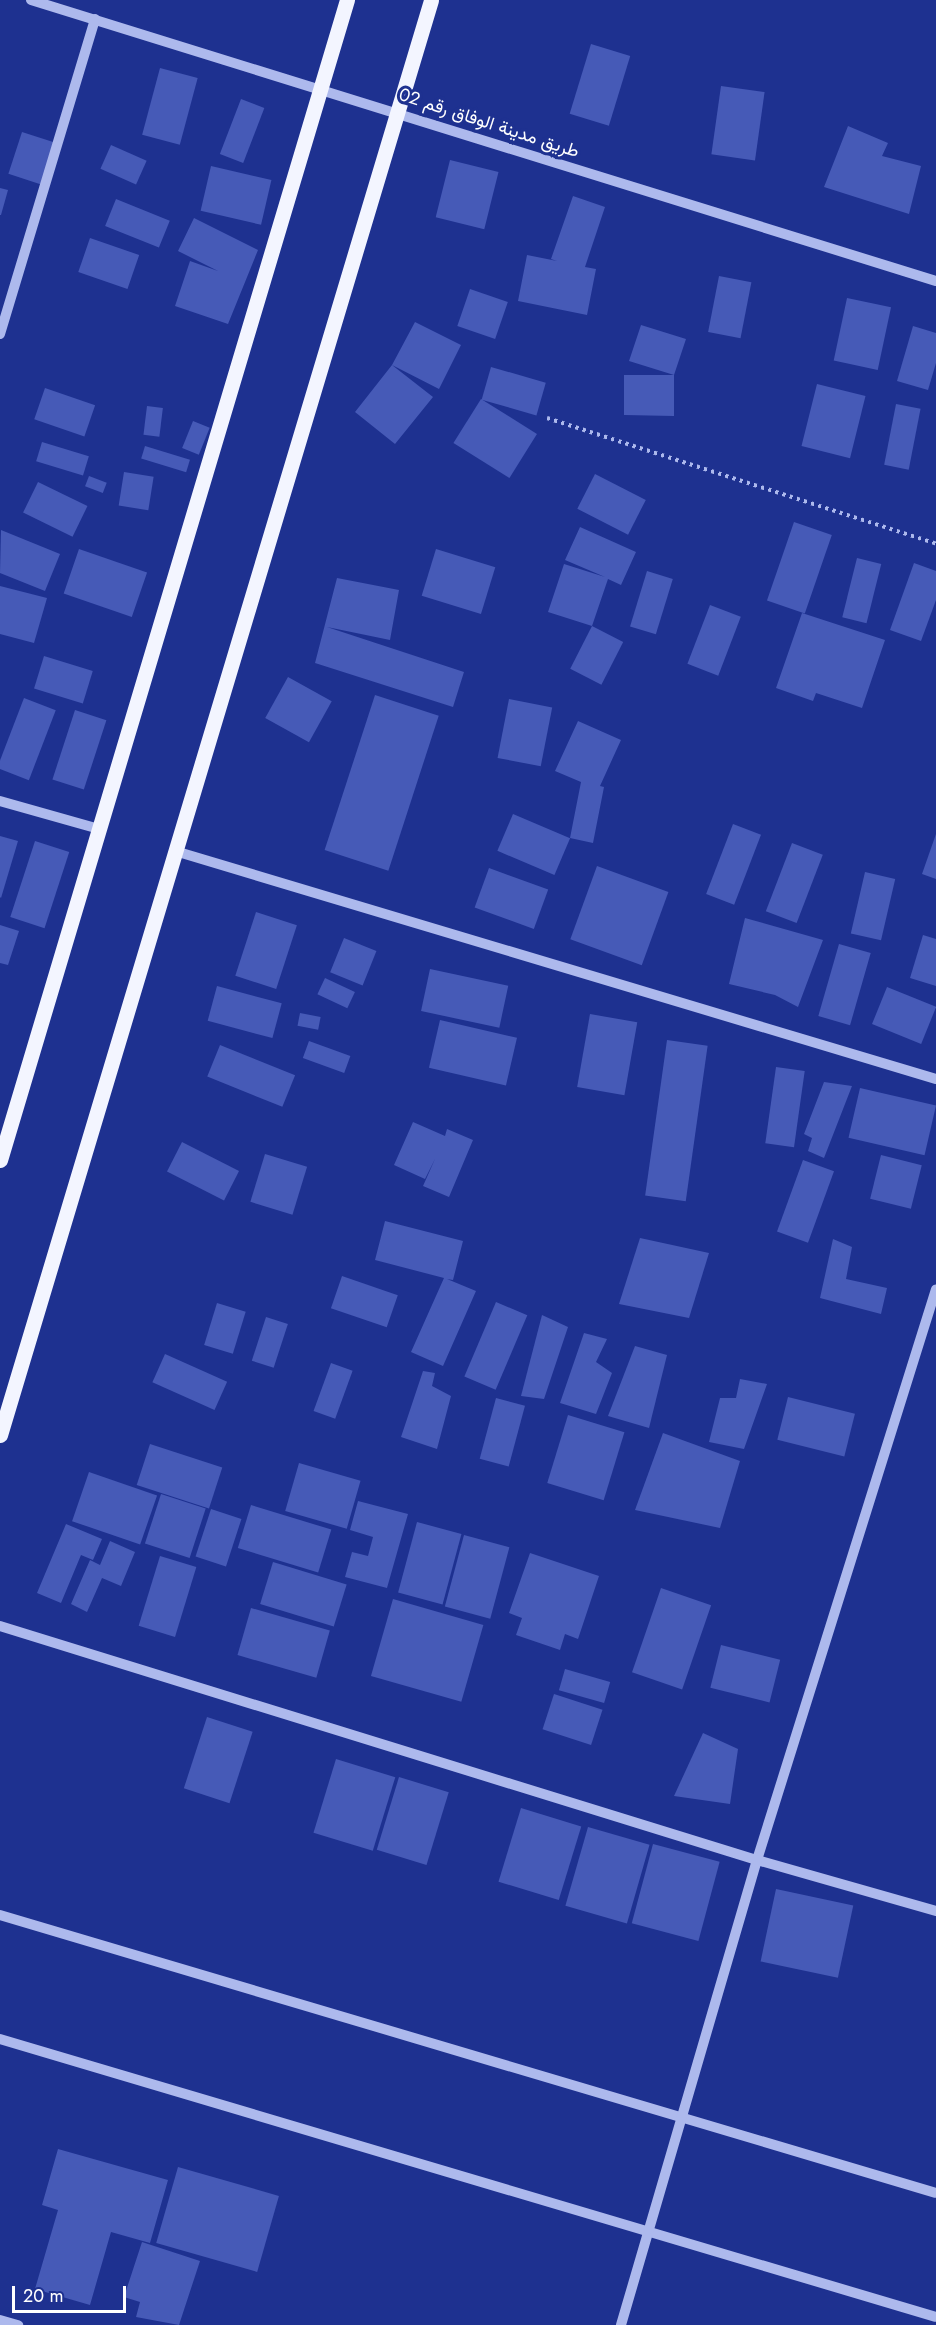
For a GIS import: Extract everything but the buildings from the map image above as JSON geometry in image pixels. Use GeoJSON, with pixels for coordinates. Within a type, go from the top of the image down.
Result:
{"type":"FeatureCollection","features":[{"type":"Feature","properties":{"kind":"main road"},"geometry":{"type":"LineString","coordinates":[[0,1160],[347,0]]}},
{"type":"Feature","properties":{"kind":"main road"},"geometry":{"type":"LineString","coordinates":[[0,1435],[431,0]]}},
{"type":"Feature","properties":{"kind":"street","name":"طريق مدينة الوفاق رقم 02"},"geometry":{"type":"LineString","coordinates":[[31,0],[396,111],[936,281]]}},
{"type":"Feature","properties":{"kind":"street"},"geometry":{"type":"LineString","coordinates":[[0,334],[95,19]]}},
{"type":"Feature","properties":{"kind":"street"},"geometry":{"type":"LineString","coordinates":[[0,801],[99,829]]}},
{"type":"Feature","properties":{"kind":"street"},"geometry":{"type":"LineString","coordinates":[[175,851],[936,1079]]}},
{"type":"Feature","properties":{"kind":"street"},"geometry":{"type":"LineString","coordinates":[[621,2325],[679,2118],[757,1860],[936,1289]]}},
{"type":"Feature","properties":{"kind":"street"},"geometry":{"type":"LineString","coordinates":[[0,1626],[757,1860],[936,1911]]}},
{"type":"Feature","properties":{"kind":"street"},"geometry":{"type":"LineString","coordinates":[[0,1915],[936,2193]]}},
{"type":"Feature","properties":{"kind":"street"},"geometry":{"type":"LineString","coordinates":[[0,2039],[936,2317]]}},
{"type":"Feature","properties":{"kind":"street"},"geometry":{"type":"LineString","coordinates":[[0,2320],[18,2325]]}},
{"type":"Feature","properties":{"kind":"path"},"geometry":{"type":"LineString","coordinates":[[548,418],[936,544]]}}]}
